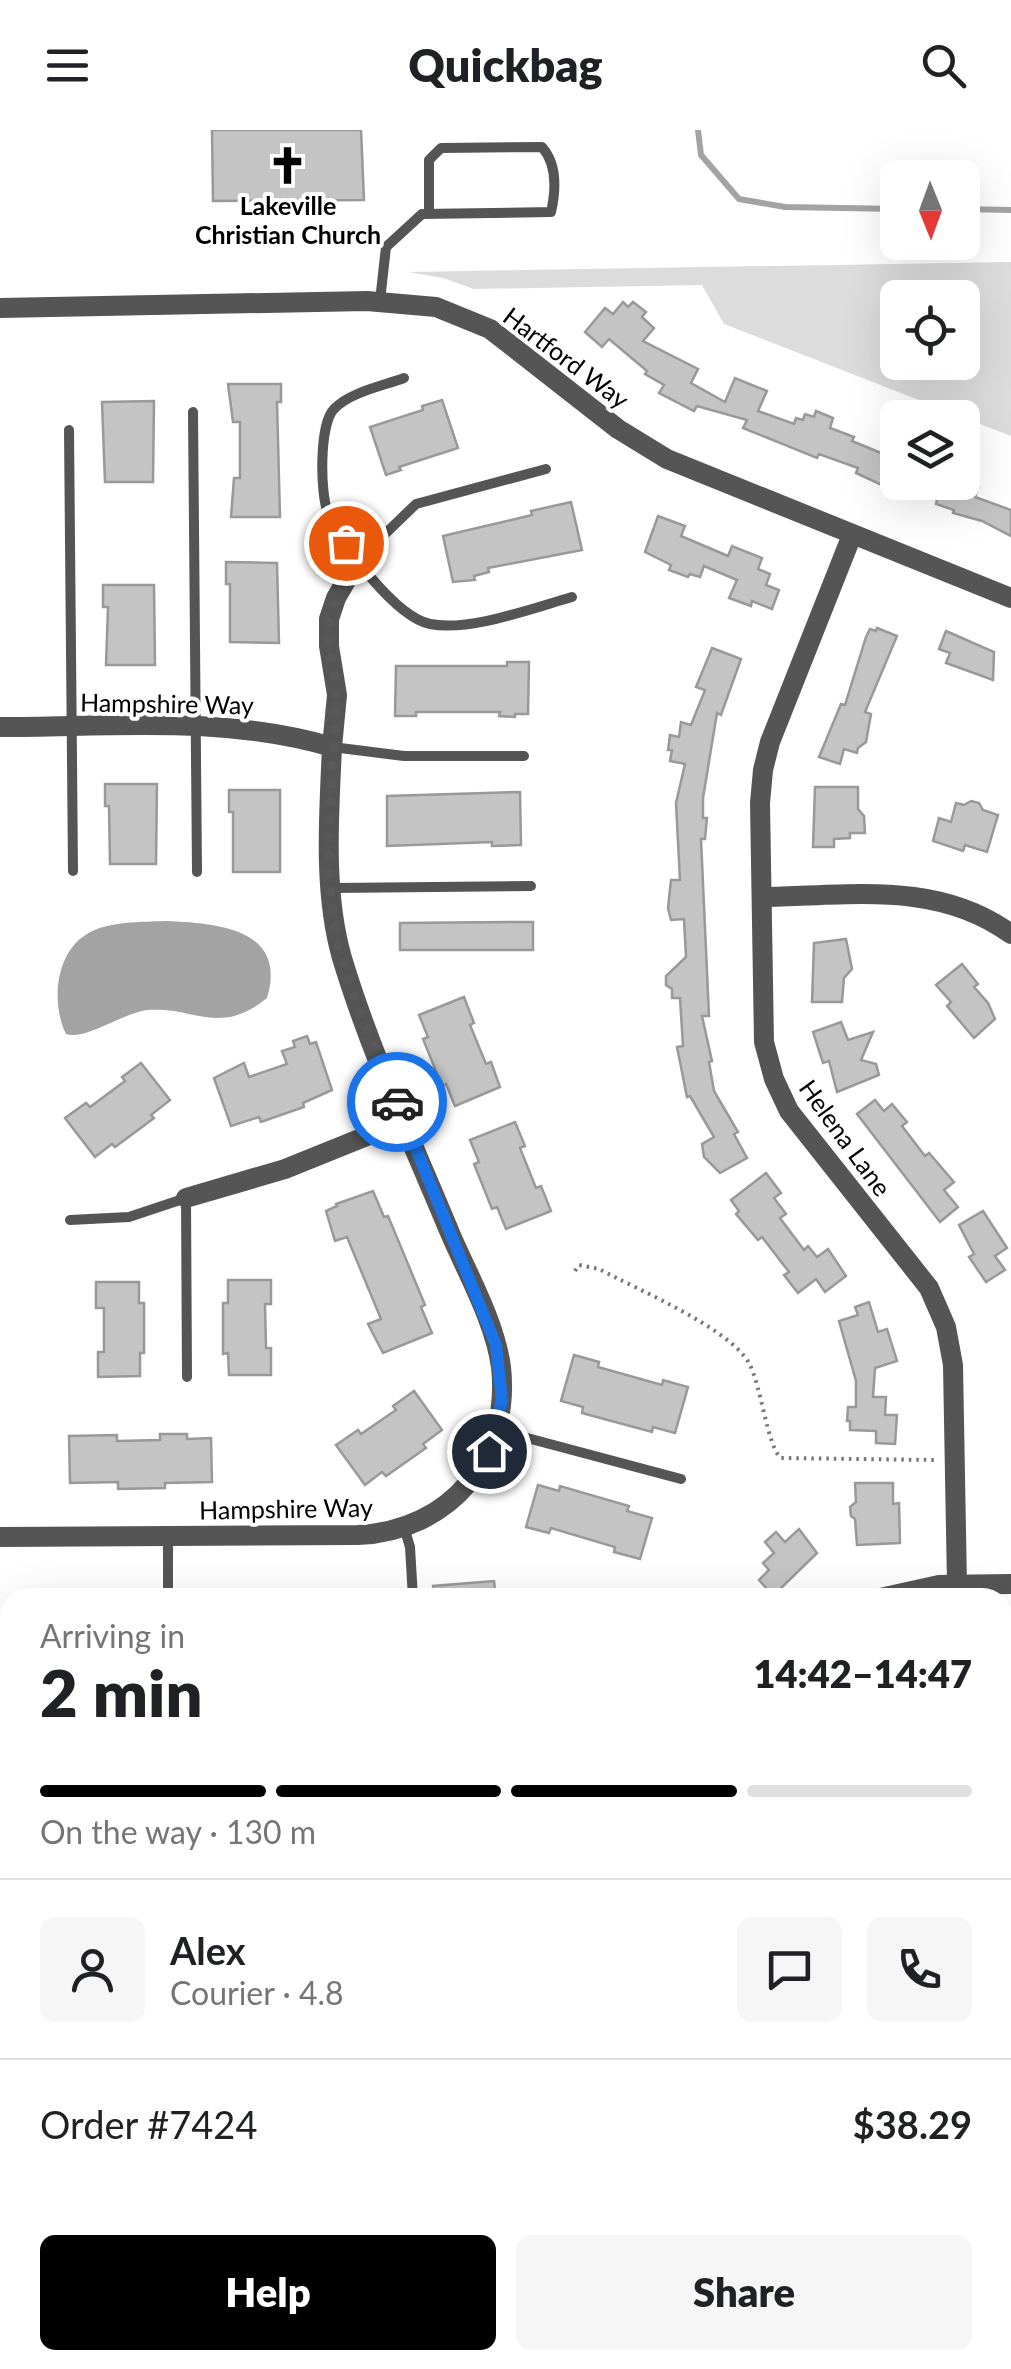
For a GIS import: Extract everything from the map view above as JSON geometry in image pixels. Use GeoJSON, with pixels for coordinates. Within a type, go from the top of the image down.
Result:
{"type":"FeatureCollection","features":[{"type":"Feature","properties":{"kind":"street","name":"Hartford Way"},"geometry":{"type":"LineString","coordinates":[[0,308],[380,301],[436,307],[474,320],[506,340],[648,449],[1011,598]]}},
{"type":"Feature","properties":{"kind":"street","name":"Helena Lane"},"geometry":{"type":"LineString","coordinates":[[852,534],[767,754],[761,786],[764,1036],[774,1079],[796,1122],[936,1300],[952,1354],[956,1585]]}},
{"type":"Feature","properties":{"kind":"street"},"geometry":{"type":"LineString","coordinates":[[332,747],[337,695],[329,619],[358,560]]}},
{"type":"Feature","properties":{"kind":"street","name":"Hampshire Way"},"geometry":{"type":"LineString","coordinates":[[0,727],[196,726],[265,732],[332,747],[332,888],[343,960],[496,1345],[502,1391],[497,1430],[480,1469],[456,1496],[430,1516],[404,1527],[358,1535],[0,1537]]}},
{"type":"Feature","properties":{"kind":"street"},"geometry":{"type":"LineString","coordinates":[[763,897],[912,895],[968,908],[1011,934]]}},
{"type":"Feature","properties":{"kind":"street"},"geometry":{"type":"LineString","coordinates":[[186,1198],[285,1169],[404,1121]]}},
{"type":"Feature","properties":{"kind":"street"},"geometry":{"type":"LineString","coordinates":[[923,1588],[1011,1584]]}},
{"type":"Feature","properties":{"kind":"lane"},"geometry":{"type":"LineString","coordinates":[[380,301],[386,247],[422,214],[429,214],[551,212],[552,158],[542,147],[441,148],[429,160],[429,214]]}},
{"type":"Feature","properties":{"kind":"lane"},"geometry":{"type":"LineString","coordinates":[[404,378],[345,401],[336,407],[326,424],[325,502],[334,526],[358,560],[405,612],[430,624],[463,625],[572,597]]}},
{"type":"Feature","properties":{"kind":"lane"},"geometry":{"type":"LineString","coordinates":[[193,412],[197,872]]}},
{"type":"Feature","properties":{"kind":"lane"},"geometry":{"type":"LineString","coordinates":[[69,430],[73,870]]}},
{"type":"Feature","properties":{"kind":"lane"},"geometry":{"type":"LineString","coordinates":[[358,560],[416,504],[546,469]]}},
{"type":"Feature","properties":{"kind":"lane"},"geometry":{"type":"LineString","coordinates":[[332,747],[404,756],[524,756]]}},
{"type":"Feature","properties":{"kind":"lane"},"geometry":{"type":"LineString","coordinates":[[332,888],[531,886]]}},
{"type":"Feature","properties":{"kind":"lane"},"geometry":{"type":"LineString","coordinates":[[70,1220],[108,1220],[144,1214],[186,1198],[187,1377]]}},
{"type":"Feature","properties":{"kind":"lane"},"geometry":{"type":"LineString","coordinates":[[497,1430],[681,1479]]}},
{"type":"Feature","properties":{"kind":"lane"},"geometry":{"type":"LineString","coordinates":[[404,1527],[412,1588]]}},
{"type":"Feature","properties":{"kind":"lane"},"geometry":{"type":"LineString","coordinates":[[168,1536],[168,1588]]}},
{"type":"Feature","properties":{"kind":"path"},"geometry":{"type":"LineString","coordinates":[[574,1271],[579,1265],[598,1268],[734,1344],[756,1377],[773,1450],[781,1458],[955,1460]]}},
{"type":"Feature","properties":{"kind":"shaded area"},"geometry":{"type":"Polygon","coordinates":[[[1011,262],[1011,436],[980,424],[980,400],[919,400],[724,324],[702,285],[474,289],[408,272],[1011,262]]]}},
{"type":"Feature","properties":{"kind":"shaded area"},"geometry":{"type":"Polygon","coordinates":[[[165,921],[225,928],[257,943],[267,957],[271,975],[267,998],[234,1016],[147,1010],[83,1034],[66,1034],[58,1008],[59,980],[62,966],[76,943],[104,927],[165,921]]]}},
{"type":"Feature","properties":{"kind":"building","name":"Lakeville Christian Church"},"geometry":{"type":"Polygon","coordinates":[[[212,130],[361,130],[364,200],[213,201],[212,130]]]}},
{"type":"Feature","properties":{"kind":"building"},"geometry":{"type":"Polygon","coordinates":[[[623,302],[628,307],[633,302],[646,312],[642,317],[654,328],[643,341],[698,369],[691,383],[725,402],[735,378],[767,391],[758,411],[794,424],[796,418],[803,420],[805,414],[814,417],[816,411],[833,418],[830,428],[880,453],[880,484],[856,473],[858,468],[819,454],[817,458],[743,428],[747,420],[697,406],[694,411],[659,393],[664,385],[645,374],[647,371],[609,339],[602,347],[585,332],[605,308],[613,314],[623,302]]]}},
{"type":"Feature","properties":{"kind":"building"},"geometry":{"type":"Polygon","coordinates":[[[228,384],[281,384],[281,402],[277,402],[280,517],[231,517],[234,478],[240,478],[240,422],[233,422],[228,384]]]}},
{"type":"Feature","properties":{"kind":"building"},"geometry":{"type":"Polygon","coordinates":[[[442,400],[458,448],[386,475],[370,427],[442,400]]]}},
{"type":"Feature","properties":{"kind":"building"},"geometry":{"type":"Polygon","coordinates":[[[154,401],[153,482],[105,482],[102,402],[154,401]]]}},
{"type":"Feature","properties":{"kind":"building"},"geometry":{"type":"Polygon","coordinates":[[[980,499],[1011,510],[1011,536],[982,521],[936,504],[937,500],[980,499]]]}},
{"type":"Feature","properties":{"kind":"building"},"geometry":{"type":"Polygon","coordinates":[[[571,502],[582,550],[488,568],[489,572],[474,576],[475,580],[453,582],[443,536],[571,502]]]}},
{"type":"Feature","properties":{"kind":"building"},"geometry":{"type":"Polygon","coordinates":[[[658,516],[685,526],[681,536],[728,556],[732,546],[762,558],[758,569],[770,574],[766,585],[779,590],[772,609],[729,598],[737,580],[704,566],[700,577],[688,577],[669,570],[671,565],[645,552],[658,516]]]}},
{"type":"Feature","properties":{"kind":"building"},"geometry":{"type":"Polygon","coordinates":[[[226,562],[277,563],[279,643],[230,642],[226,562]]]}},
{"type":"Feature","properties":{"kind":"building"},"geometry":{"type":"Polygon","coordinates":[[[103,585],[154,585],[155,665],[106,665],[108,607],[103,607],[103,585]]]}},
{"type":"Feature","properties":{"kind":"building"},"geometry":{"type":"Polygon","coordinates":[[[870,629],[897,636],[865,712],[871,714],[866,742],[857,753],[844,749],[840,764],[819,757],[841,704],[845,705],[866,637],[870,629]]]}},
{"type":"Feature","properties":{"kind":"building"},"geometry":{"type":"Polygon","coordinates":[[[946,631],[994,652],[993,680],[946,663],[950,653],[939,649],[946,631]]]}},
{"type":"Feature","properties":{"kind":"building"},"geometry":{"type":"Polygon","coordinates":[[[712,648],[741,659],[721,715],[717,713],[703,798],[703,818],[707,818],[705,839],[701,839],[709,1016],[702,1016],[714,1091],[738,1132],[734,1134],[747,1158],[720,1173],[704,1157],[702,1144],[714,1137],[690,1096],[687,1097],[677,1047],[683,1046],[680,998],[672,998],[672,989],[666,985],[666,976],[686,957],[684,919],[671,920],[668,908],[671,880],[680,880],[676,803],[685,764],[670,761],[670,735],[679,737],[681,722],[691,725],[705,690],[696,687],[712,648]]]}},
{"type":"Feature","properties":{"kind":"building"},"geometry":{"type":"Polygon","coordinates":[[[507,662],[529,662],[528,714],[515,717],[499,716],[500,712],[416,712],[416,716],[395,716],[396,666],[507,666],[507,662]]]}},
{"type":"Feature","properties":{"kind":"building"},"geometry":{"type":"Polygon","coordinates":[[[105,784],[157,784],[156,864],[110,864],[105,784]]]}},
{"type":"Feature","properties":{"kind":"building"},"geometry":{"type":"Polygon","coordinates":[[[815,787],[858,787],[858,809],[864,816],[865,833],[834,839],[834,847],[813,847],[815,787]]]}},
{"type":"Feature","properties":{"kind":"building"},"geometry":{"type":"Polygon","coordinates":[[[229,790],[280,790],[280,872],[233,872],[229,790]]]}},
{"type":"Feature","properties":{"kind":"building"},"geometry":{"type":"Polygon","coordinates":[[[520,792],[521,845],[492,846],[492,842],[387,846],[387,796],[520,792]]]}},
{"type":"Feature","properties":{"kind":"building"},"geometry":{"type":"Polygon","coordinates":[[[971,801],[998,815],[987,852],[965,845],[963,851],[933,841],[939,818],[951,822],[956,803],[964,805],[971,801]]]}},
{"type":"Feature","properties":{"kind":"building"},"geometry":{"type":"Polygon","coordinates":[[[533,922],[533,950],[400,950],[400,923],[533,922]]]}},
{"type":"Feature","properties":{"kind":"building"},"geometry":{"type":"Polygon","coordinates":[[[846,939],[852,969],[844,978],[842,1002],[812,1002],[814,943],[846,939]]]}},
{"type":"Feature","properties":{"kind":"building"},"geometry":{"type":"Polygon","coordinates":[[[962,964],[978,984],[974,987],[995,1019],[974,1038],[947,1006],[951,1002],[936,985],[962,964]]]}},
{"type":"Feature","properties":{"kind":"building"},"geometry":{"type":"Polygon","coordinates":[[[464,997],[474,1023],[470,1025],[500,1087],[455,1106],[446,1084],[442,1086],[423,1039],[428,1037],[419,1015],[464,997]]]}},
{"type":"Feature","properties":{"kind":"building"},"geometry":{"type":"Polygon","coordinates":[[[841,1022],[848,1040],[873,1032],[861,1060],[876,1064],[879,1075],[837,1092],[829,1061],[823,1063],[813,1032],[841,1022]]]}},
{"type":"Feature","properties":{"kind":"building"},"geometry":{"type":"Polygon","coordinates":[[[307,1036],[310,1044],[316,1042],[332,1090],[303,1103],[304,1107],[261,1122],[259,1117],[231,1126],[214,1078],[244,1063],[249,1077],[287,1064],[282,1051],[295,1047],[293,1041],[307,1036]]]}},
{"type":"Feature","properties":{"kind":"building"},"geometry":{"type":"Polygon","coordinates":[[[141,1063],[170,1100],[151,1115],[154,1118],[95,1157],[65,1118],[86,1103],[90,1107],[125,1081],[122,1077],[141,1063]]]}},
{"type":"Feature","properties":{"kind":"building"},"geometry":{"type":"Polygon","coordinates":[[[875,1100],[884,1111],[892,1104],[907,1122],[902,1126],[925,1156],[929,1153],[954,1182],[944,1190],[958,1207],[940,1222],[857,1114],[875,1100]]]}},
{"type":"Feature","properties":{"kind":"building"},"geometry":{"type":"Polygon","coordinates":[[[515,1122],[525,1146],[520,1148],[536,1188],[541,1186],[551,1211],[506,1229],[497,1207],[492,1209],[474,1164],[479,1162],[470,1140],[515,1122]]]}},
{"type":"Feature","properties":{"kind":"building"},"geometry":{"type":"Polygon","coordinates":[[[766,1173],[781,1193],[774,1198],[786,1214],[780,1218],[804,1250],[808,1246],[817,1257],[828,1249],[846,1276],[825,1292],[816,1279],[798,1293],[784,1275],[789,1272],[762,1237],[758,1240],[736,1214],[739,1211],[731,1200],[766,1173]]]}},
{"type":"Feature","properties":{"kind":"building"},"geometry":{"type":"Polygon","coordinates":[[[373,1191],[384,1217],[388,1216],[425,1305],[421,1307],[432,1333],[383,1353],[368,1324],[381,1319],[347,1237],[335,1241],[326,1211],[373,1191]]]}},
{"type":"Feature","properties":{"kind":"building"},"geometry":{"type":"Polygon","coordinates":[[[983,1211],[1007,1248],[995,1256],[1005,1270],[986,1282],[969,1257],[974,1254],[959,1225],[983,1211]]]}},
{"type":"Feature","properties":{"kind":"building"},"geometry":{"type":"Polygon","coordinates":[[[228,1280],[271,1280],[271,1304],[265,1304],[271,1375],[229,1375],[228,1353],[223,1354],[223,1303],[228,1303],[228,1280]]]}},
{"type":"Feature","properties":{"kind":"building"},"geometry":{"type":"Polygon","coordinates":[[[96,1282],[139,1282],[139,1303],[144,1303],[140,1376],[98,1377],[98,1352],[104,1352],[104,1308],[96,1308],[96,1282]]]}},
{"type":"Feature","properties":{"kind":"building"},"geometry":{"type":"Polygon","coordinates":[[[869,1302],[878,1332],[887,1329],[897,1361],[875,1368],[873,1397],[886,1397],[885,1415],[897,1415],[895,1444],[876,1443],[876,1431],[850,1430],[847,1421],[848,1407],[856,1407],[856,1381],[839,1321],[858,1315],[855,1307],[869,1302]]]}},
{"type":"Feature","properties":{"kind":"building"},"geometry":{"type":"Polygon","coordinates":[[[574,1355],[599,1362],[598,1367],[662,1385],[663,1380],[688,1387],[675,1433],[653,1427],[652,1432],[582,1413],[583,1407],[561,1401],[574,1355]]]}},
{"type":"Feature","properties":{"kind":"building"},"geometry":{"type":"Polygon","coordinates":[[[414,1391],[442,1430],[423,1444],[426,1448],[386,1476],[382,1472],[365,1485],[336,1445],[358,1430],[361,1434],[396,1410],[393,1406],[414,1391]]]}},
{"type":"Feature","properties":{"kind":"building"},"geometry":{"type":"Polygon","coordinates":[[[160,1434],[211,1438],[212,1482],[118,1489],[118,1482],[70,1483],[69,1436],[117,1435],[117,1441],[160,1440],[160,1434]]]}},
{"type":"Feature","properties":{"kind":"building"},"geometry":{"type":"Polygon","coordinates":[[[855,1483],[893,1483],[893,1504],[899,1503],[900,1543],[857,1545],[850,1507],[856,1502],[855,1483]]]}},
{"type":"Feature","properties":{"kind":"building"},"geometry":{"type":"Polygon","coordinates":[[[538,1485],[559,1491],[560,1486],[629,1506],[627,1511],[652,1518],[640,1559],[614,1552],[615,1547],[551,1528],[549,1533],[526,1527],[538,1485]]]}},
{"type":"Feature","properties":{"kind":"building"},"geometry":{"type":"Polygon","coordinates":[[[799,1529],[817,1553],[781,1588],[766,1588],[759,1580],[769,1570],[763,1563],[774,1553],[765,1542],[776,1532],[785,1542],[799,1529]]]}},
{"type":"Feature","properties":{"kind":"building"},"geometry":{"type":"Polygon","coordinates":[[[494,1581],[495,1588],[433,1588],[494,1581]]]}},
{"type":"Feature","properties":{"kind":"waterway"},"geometry":{"type":"LineString","coordinates":[[698,130],[701,155],[739,199],[785,207],[880,209]]}},
{"type":"Feature","properties":{"kind":"waterway"},"geometry":{"type":"LineString","coordinates":[[980,209],[1011,210]]}},
{"type":"Feature","properties":{"kind":"way so far"},"geometry":{"type":"LineString","coordinates":[[346,543],[358,560],[329,619],[337,695],[329,790],[333,910],[350,983],[397,1102]]}},
{"type":"Feature","properties":{"kind":"place","name":"Lakeville Christian Church"},"geometry":{"type":"Point","coordinates":[288,165]}},
{"type":"Feature","properties":{"kind":"route"},"geometry":{"type":"LineString","coordinates":[[397,1102],[496,1345],[502,1400],[489,1451]]}}]}
